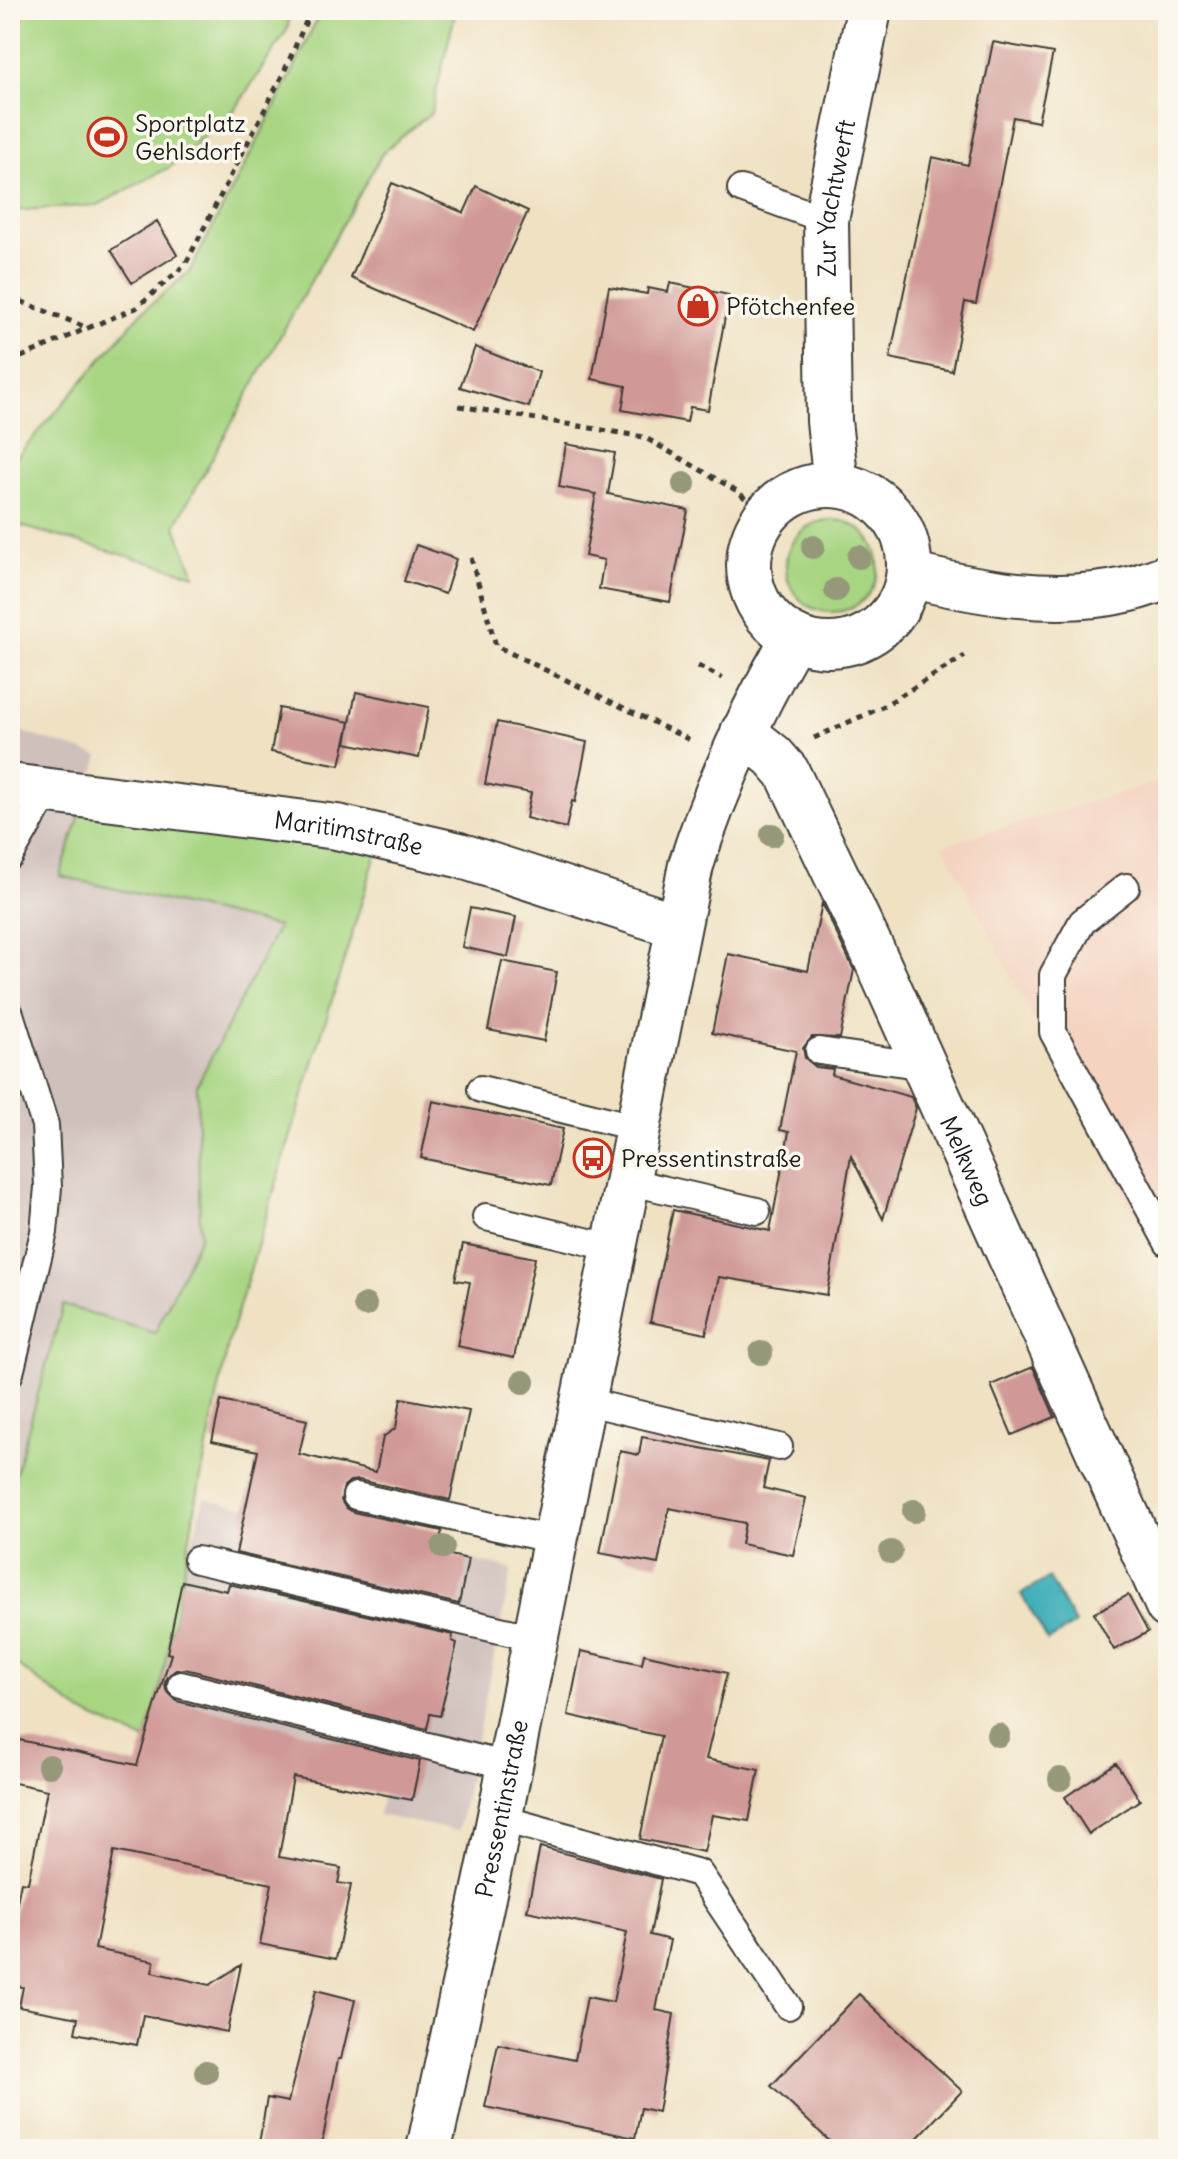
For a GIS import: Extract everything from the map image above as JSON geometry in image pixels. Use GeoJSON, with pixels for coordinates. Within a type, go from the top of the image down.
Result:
{"type":"FeatureCollection","features":[{"type":"Feature","properties":{"kind":"street","name":"Zur Yachtwerft"},"geometry":{"type":"LineString","coordinates":[[836,485],[829,421],[826,220],[869,10]]}},
{"type":"Feature","properties":{"kind":"street"},"geometry":{"type":"LineString","coordinates":[[816,485],[836,485],[871,496],[897,522],[905,538],[909,575],[895,610],[883,624],[850,642],[831,645],[794,637],[777,626],[763,611],[749,573],[749,553],[755,533],[765,516],[779,502],[796,491],[816,485]]}},
{"type":"Feature","properties":{"kind":"street"},"geometry":{"type":"LineString","coordinates":[[909,575],[974,591],[1062,597],[1126,590],[1168,577]]}},
{"type":"Feature","properties":{"kind":"street","name":"Pressentinstraße"},"geometry":{"type":"LineString","coordinates":[[429,2149],[499,1818],[691,865],[708,812],[749,749],[794,637]]}},
{"type":"Feature","properties":{"kind":"street","name":"Melkweg"},"geometry":{"type":"LineString","coordinates":[[749,749],[787,772],[925,1066],[1168,1606]]}},
{"type":"Feature","properties":{"kind":"street","name":"Maritimstraße"},"geometry":{"type":"LineString","coordinates":[[29,789],[337,827],[459,855],[678,926]]}},
{"type":"Feature","properties":{"kind":"lane"},"geometry":{"type":"LineString","coordinates":[[741,189],[826,220]]}},
{"type":"Feature","properties":{"kind":"lane"},"geometry":{"type":"LineString","coordinates":[[10,856],[29,789]]}},
{"type":"Feature","properties":{"kind":"lane"},"geometry":{"type":"LineString","coordinates":[[1126,887],[1082,922],[1053,975],[1053,1032],[1168,1243]]}},
{"type":"Feature","properties":{"kind":"lane"},"geometry":{"type":"LineString","coordinates":[[10,1014],[45,1125],[48,1187],[44,1232],[10,1373]]}},
{"type":"Feature","properties":{"kind":"lane"},"geometry":{"type":"LineString","coordinates":[[819,1051],[925,1066]]}},
{"type":"Feature","properties":{"kind":"lane"},"geometry":{"type":"LineString","coordinates":[[481,1089],[638,1128]]}},
{"type":"Feature","properties":{"kind":"lane"},"geometry":{"type":"LineString","coordinates":[[627,1181],[757,1211]]}},
{"type":"Feature","properties":{"kind":"lane"},"geometry":{"type":"LineString","coordinates":[[486,1217],[614,1248]]}},
{"type":"Feature","properties":{"kind":"lane"},"geometry":{"type":"LineString","coordinates":[[583,1401],[779,1447]]}},
{"type":"Feature","properties":{"kind":"lane"},"geometry":{"type":"LineString","coordinates":[[356,1496],[555,1540]]}},
{"type":"Feature","properties":{"kind":"lane"},"geometry":{"type":"LineString","coordinates":[[197,1560],[535,1638]]}},
{"type":"Feature","properties":{"kind":"lane"},"geometry":{"type":"LineString","coordinates":[[181,1685],[509,1766]]}},
{"type":"Feature","properties":{"kind":"lane"},"geometry":{"type":"LineString","coordinates":[[499,1818],[699,1873],[788,2006]]}},
{"type":"Feature","properties":{"kind":"path"},"geometry":{"type":"LineString","coordinates":[[10,362],[136,308],[185,265],[284,72],[311,10]]}},
{"type":"Feature","properties":{"kind":"path"},"geometry":{"type":"LineString","coordinates":[[10,297],[88,328]]}},
{"type":"Feature","properties":{"kind":"path"},"geometry":{"type":"LineString","coordinates":[[459,406],[644,437],[737,491],[765,516]]}},
{"type":"Feature","properties":{"kind":"path"},"geometry":{"type":"LineString","coordinates":[[471,558],[496,646],[749,749],[882,707],[965,656]]}},
{"type":"Feature","properties":{"kind":"shaded area"},"geometry":{"type":"Polygon","coordinates":[[[10,728],[99,756],[61,876],[278,926],[197,1085],[200,1236],[154,1334],[63,1305],[10,1494],[10,728]]]}},
{"type":"Feature","properties":{"kind":"shaded area"},"geometry":{"type":"Polygon","coordinates":[[[1168,779],[1168,1278],[943,845],[1168,779]]]}},
{"type":"Feature","properties":{"kind":"shaded area"},"geometry":{"type":"Polygon","coordinates":[[[204,1498],[512,1569],[458,1831],[379,1815],[383,1794],[287,1775],[147,1733],[204,1498]]]}},
{"type":"Feature","properties":{"kind":"green space","name":"Sportplatz Gehlsdorf"},"geometry":{"type":"Polygon","coordinates":[[[10,10],[291,10],[287,30],[236,108],[170,167],[98,205],[10,211],[10,10]]]}},
{"type":"Feature","properties":{"kind":"green space"},"geometry":{"type":"Polygon","coordinates":[[[321,10],[456,10],[431,113],[383,152],[175,525],[195,575],[10,523],[10,465],[141,313],[190,271],[321,10]]]}},
{"type":"Feature","properties":{"kind":"green space"},"geometry":{"type":"Polygon","coordinates":[[[823,520],[841,520],[858,527],[871,540],[878,566],[871,592],[858,605],[841,612],[823,612],[806,605],[793,592],[786,575],[786,557],[793,540],[806,527],[823,520]]]}},
{"type":"Feature","properties":{"kind":"green space"},"geometry":{"type":"Polygon","coordinates":[[[86,796],[381,838],[229,1340],[158,1697],[145,1740],[82,1713],[10,1660],[10,1494],[63,1305],[155,1333],[200,1236],[197,1085],[278,927],[60,876],[86,796]]]}},
{"type":"Feature","properties":{"kind":"water"},"geometry":{"type":"Polygon","coordinates":[[[1049,1578],[1075,1624],[1048,1641],[1021,1594],[1049,1578]]]}},
{"type":"Feature","properties":{"kind":"building"},"geometry":{"type":"Polygon","coordinates":[[[993,42],[1053,53],[1038,122],[1013,117],[976,304],[965,302],[952,371],[890,358],[932,157],[968,165],[993,42]]]}},
{"type":"Feature","properties":{"kind":"building"},"geometry":{"type":"Polygon","coordinates":[[[392,183],[464,213],[476,186],[528,211],[473,332],[351,278],[392,183]]]}},
{"type":"Feature","properties":{"kind":"building"},"geometry":{"type":"Polygon","coordinates":[[[157,221],[177,255],[132,283],[111,250],[157,221]]]}},
{"type":"Feature","properties":{"kind":"building"},"geometry":{"type":"Polygon","coordinates":[[[670,283],[729,295],[708,410],[690,407],[687,422],[622,410],[626,386],[592,379],[609,287],[647,294],[648,288],[668,292],[670,283]]]}},
{"type":"Feature","properties":{"kind":"building"},"geometry":{"type":"Polygon","coordinates":[[[475,347],[539,372],[529,407],[460,387],[475,347]]]}},
{"type":"Feature","properties":{"kind":"building"},"geometry":{"type":"Polygon","coordinates":[[[566,444],[615,453],[608,494],[688,510],[670,602],[599,589],[604,560],[585,556],[596,494],[559,487],[566,444]]]}},
{"type":"Feature","properties":{"kind":"building"},"geometry":{"type":"Polygon","coordinates":[[[416,545],[456,559],[445,594],[404,581],[416,545]]]}},
{"type":"Feature","properties":{"kind":"building"},"geometry":{"type":"Polygon","coordinates":[[[356,692],[429,707],[419,758],[346,743],[356,692]]]}},
{"type":"Feature","properties":{"kind":"building"},"geometry":{"type":"Polygon","coordinates":[[[279,708],[350,722],[340,765],[271,752],[279,708]]]}},
{"type":"Feature","properties":{"kind":"building"},"geometry":{"type":"Polygon","coordinates":[[[497,722],[587,742],[575,802],[572,801],[566,828],[526,818],[531,793],[485,784],[497,722]]]}},
{"type":"Feature","properties":{"kind":"building"},"geometry":{"type":"Polygon","coordinates":[[[822,903],[854,970],[840,1038],[812,1037],[803,1048],[805,1058],[816,1067],[833,1069],[832,1075],[911,1097],[916,1108],[883,1219],[851,1156],[827,1295],[719,1277],[706,1334],[650,1322],[673,1210],[770,1231],[789,1132],[780,1130],[796,1051],[712,1033],[728,954],[808,971],[822,903]]]}},
{"type":"Feature","properties":{"kind":"building"},"geometry":{"type":"Polygon","coordinates":[[[470,908],[516,917],[508,957],[462,947],[470,908]]]}},
{"type":"Feature","properties":{"kind":"building"},"geometry":{"type":"Polygon","coordinates":[[[502,961],[557,972],[544,1041],[488,1030],[502,961]]]}},
{"type":"Feature","properties":{"kind":"building"},"geometry":{"type":"Polygon","coordinates":[[[433,1101],[563,1129],[551,1185],[421,1158],[433,1101]]]}},
{"type":"Feature","properties":{"kind":"building"},"geometry":{"type":"Polygon","coordinates":[[[463,1244],[535,1258],[514,1358],[457,1346],[470,1282],[455,1280],[463,1244]]]}},
{"type":"Feature","properties":{"kind":"building"},"geometry":{"type":"Polygon","coordinates":[[[1033,1367],[1055,1417],[1012,1435],[991,1385],[1033,1367]]]}},
{"type":"Feature","properties":{"kind":"building"},"geometry":{"type":"Polygon","coordinates":[[[401,1398],[469,1411],[450,1500],[359,1480],[350,1481],[344,1486],[341,1500],[353,1512],[442,1531],[437,1552],[468,1559],[459,1604],[236,1553],[258,1451],[212,1441],[221,1401],[307,1420],[299,1454],[376,1472],[383,1437],[396,1428],[401,1398]]]}},
{"type":"Feature","properties":{"kind":"building"},"geometry":{"type":"Polygon","coordinates":[[[642,1437],[769,1461],[763,1488],[806,1498],[793,1555],[741,1544],[745,1523],[669,1508],[658,1564],[600,1553],[620,1451],[639,1455],[642,1437]]]}},
{"type":"Feature","properties":{"kind":"building"},"geometry":{"type":"Polygon","coordinates":[[[182,1581],[227,1591],[229,1584],[453,1635],[452,1641],[457,1643],[440,1716],[430,1714],[427,1729],[185,1669],[169,1675],[165,1682],[166,1690],[177,1701],[420,1761],[412,1800],[293,1777],[279,1857],[341,1868],[338,1883],[351,1885],[336,1959],[260,1944],[272,1884],[114,1851],[95,1949],[154,1961],[152,1972],[210,1985],[241,1965],[227,2032],[143,2015],[137,2045],[75,2033],[78,2018],[19,2007],[23,1987],[10,1985],[10,1936],[21,1882],[28,1883],[47,1790],[10,1782],[10,1738],[137,1765],[171,1654],[167,1653],[182,1581]]]}},
{"type":"Feature","properties":{"kind":"building"},"geometry":{"type":"Polygon","coordinates":[[[1128,1595],[1148,1632],[1114,1650],[1094,1613],[1128,1595]]]}},
{"type":"Feature","properties":{"kind":"building"},"geometry":{"type":"Polygon","coordinates":[[[581,1651],[642,1664],[644,1654],[727,1673],[706,1759],[759,1770],[749,1821],[712,1815],[704,1852],[640,1839],[661,1736],[568,1715],[581,1651]]]}},
{"type":"Feature","properties":{"kind":"building"},"geometry":{"type":"Polygon","coordinates":[[[1116,1763],[1140,1800],[1089,1834],[1065,1797],[1116,1763]]]}},
{"type":"Feature","properties":{"kind":"building"},"geometry":{"type":"Polygon","coordinates":[[[540,1847],[661,1879],[650,1935],[670,1940],[656,2010],[674,2014],[658,2112],[641,2108],[635,2138],[485,2107],[498,2044],[575,2060],[587,1997],[613,2002],[627,1932],[527,1911],[540,1847]]]}},
{"type":"Feature","properties":{"kind":"building"},"geometry":{"type":"Polygon","coordinates":[[[316,1990],[355,2000],[341,2059],[338,2059],[321,2149],[258,2149],[267,2098],[288,2102],[316,1990]]]}},
{"type":"Feature","properties":{"kind":"building"},"geometry":{"type":"Polygon","coordinates":[[[859,1994],[962,2091],[907,2149],[838,2149],[771,2086],[859,1994]]]}},
{"type":"Feature","properties":{"kind":"place","name":"Sportplatz Gehlsdorf"},"geometry":{"type":"Point","coordinates":[107,137]}},
{"type":"Feature","properties":{"kind":"place","name":"Pfötchenfee"},"geometry":{"type":"Point","coordinates":[698,306]}},
{"type":"Feature","properties":{"kind":"place","name":"Pressentinstraße"},"geometry":{"type":"Point","coordinates":[593,1158]}}]}
